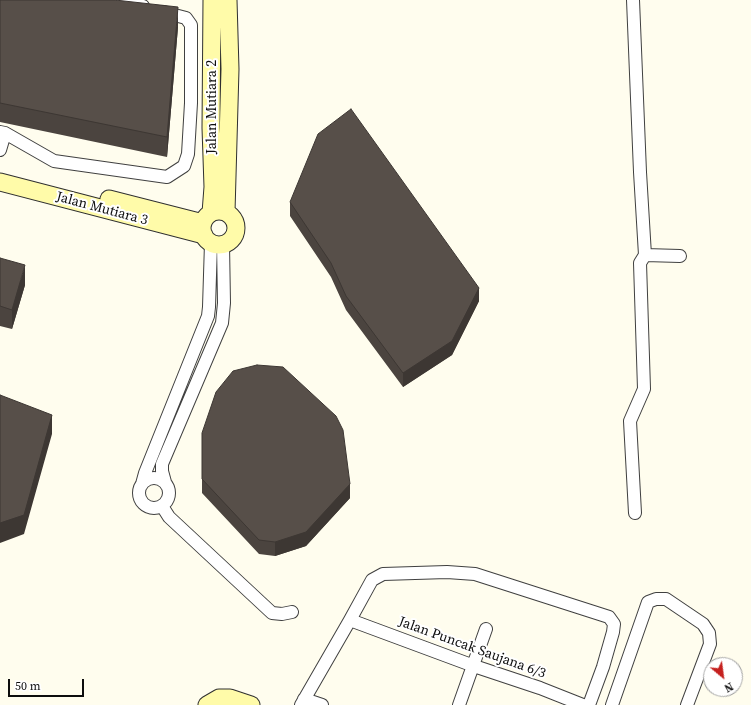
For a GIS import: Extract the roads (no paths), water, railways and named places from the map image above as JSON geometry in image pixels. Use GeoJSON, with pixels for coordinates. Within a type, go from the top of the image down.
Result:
{"type":"FeatureCollection","features":[{"type":"Feature","properties":{"kind":"street"},"geometry":{"type":"LineString","coordinates":[[0,150],[2,133],[54,161],[167,177],[184,166],[188,154],[191,103],[191,25],[186,18],[123,0]]}},
{"type":"Feature","properties":{"kind":"street","name":"Jalan Mutiara 2"},"geometry":{"type":"LineString","coordinates":[[212,0],[211,128],[213,228]]}},
{"type":"Feature","properties":{"kind":"street","name":"Jalan Mutiara 2"},"geometry":{"type":"LineString","coordinates":[[213,228],[230,69],[228,0]]}},
{"type":"Feature","properties":{"kind":"street"},"geometry":{"type":"LineString","coordinates":[[633,0],[645,255],[640,263],[644,389],[630,421],[635,513]]}},
{"type":"Feature","properties":{"kind":"street","name":"Jalan Mutiara 3"},"geometry":{"type":"LineString","coordinates":[[0,171],[213,228]]}},
{"type":"Feature","properties":{"kind":"street","name":"Jalan Mutiara 3"},"geometry":{"type":"LineString","coordinates":[[0,182],[213,228]]}},
{"type":"Feature","properties":{"kind":"street"},"geometry":{"type":"LineString","coordinates":[[164,482],[162,464],[222,323],[224,303],[213,228]]}},
{"type":"Feature","properties":{"kind":"street"},"geometry":{"type":"LineString","coordinates":[[142,484],[147,479],[152,478],[157,478],[164,482],[169,488],[170,493],[166,503],[157,508],[147,507],[140,500],[139,491],[208,316],[213,228]]}},
{"type":"Feature","properties":{"kind":"street"},"geometry":{"type":"LineString","coordinates":[[645,255],[680,256]]}},
{"type":"Feature","properties":{"kind":"street"},"geometry":{"type":"LineString","coordinates":[[162,506],[169,517],[272,613],[282,614],[292,612]]}},
{"type":"Feature","properties":{"kind":"street"},"geometry":{"type":"LineString","coordinates":[[322,705],[302,702],[372,580],[384,574],[447,572],[474,574],[608,617],[614,624],[613,632],[589,705]]}},
{"type":"Feature","properties":{"kind":"street"},"geometry":{"type":"LineString","coordinates":[[612,705],[648,602],[656,599],[666,600],[703,624],[710,633],[710,644],[687,705]]}},
{"type":"Feature","properties":{"kind":"street","name":"Jalan Puncak Saujana 6/3"},"geometry":{"type":"LineString","coordinates":[[350,620],[474,666],[540,688],[582,705]]}},
{"type":"Feature","properties":{"kind":"street"},"geometry":{"type":"LineString","coordinates":[[459,705],[486,629]]}},
{"type":"Feature","properties":{"kind":"street"},"geometry":{"type":"LineString","coordinates":[[207,705],[219,698],[230,698],[251,705]]}}]}
